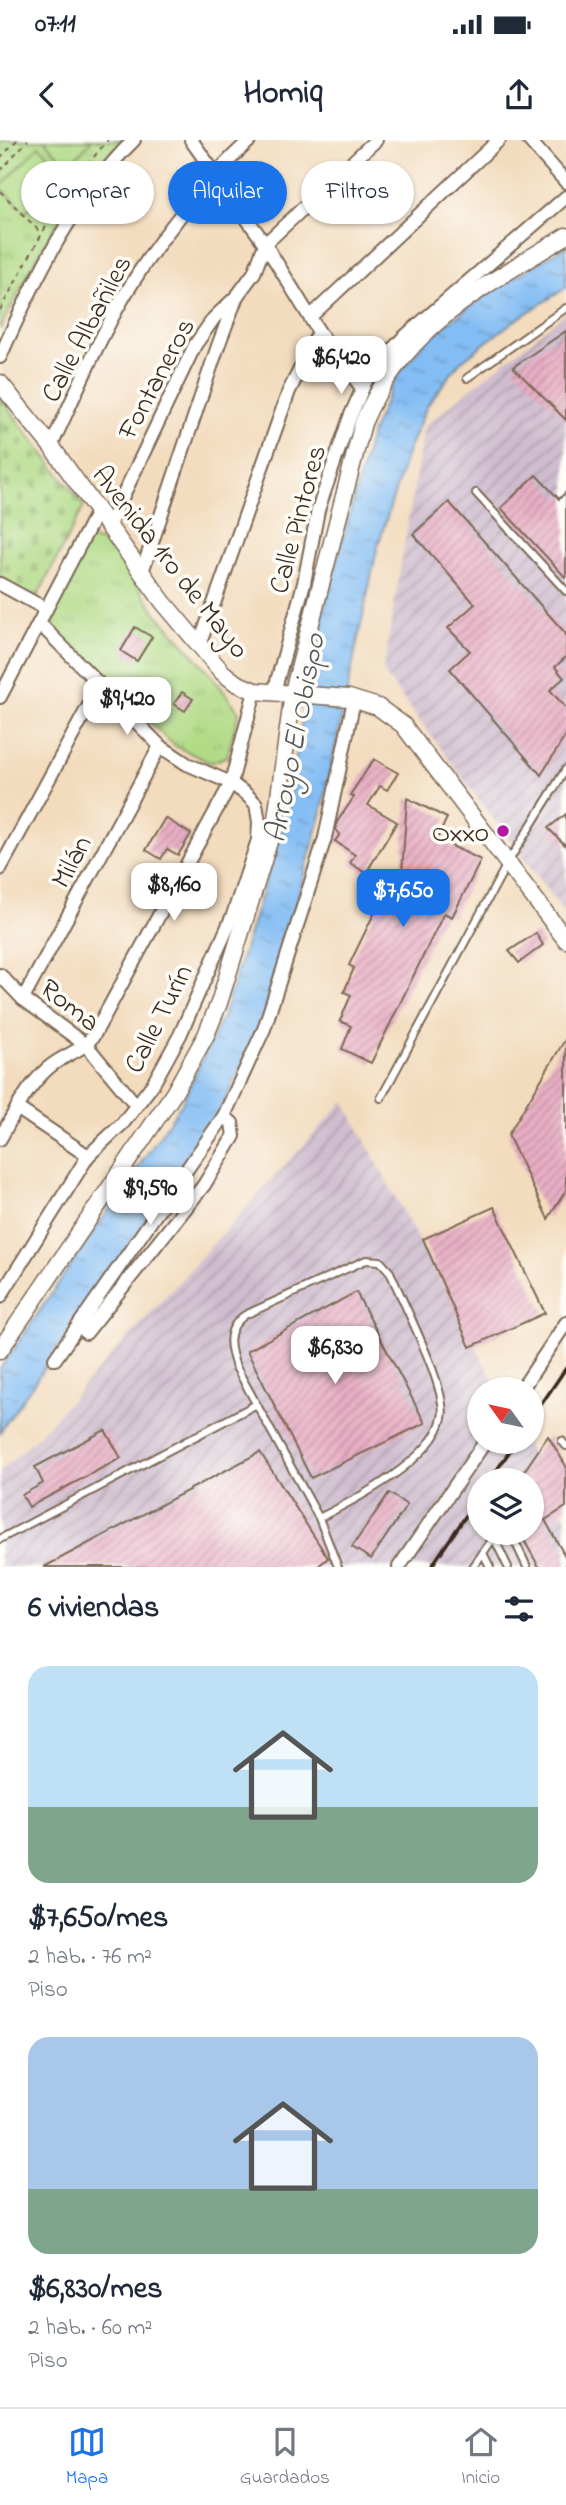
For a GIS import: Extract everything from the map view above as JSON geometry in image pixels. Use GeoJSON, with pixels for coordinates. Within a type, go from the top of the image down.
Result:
{"type":"FeatureCollection","features":[{"type":"Feature","properties":{"kind":"street"},"geometry":{"type":"LineString","coordinates":[[0,356],[50,251],[105,172],[134,140]]}},
{"type":"Feature","properties":{"kind":"street"},"geometry":{"type":"LineString","coordinates":[[191,140],[205,161]]}},
{"type":"Feature","properties":{"kind":"street","name":"Calle Albañiles"},"geometry":{"type":"LineString","coordinates":[[230,161],[250,140]]}},
{"type":"Feature","properties":{"kind":"street"},"geometry":{"type":"LineString","coordinates":[[142,572],[237,296],[254,273],[265,244],[376,140]]}},
{"type":"Feature","properties":{"kind":"street"},"geometry":{"type":"LineString","coordinates":[[310,317],[499,140]]}},
{"type":"Feature","properties":{"kind":"street"},"geometry":{"type":"LineString","coordinates":[[529,140],[566,182]]}},
{"type":"Feature","properties":{"kind":"street","name":"Calle Pintores"},"geometry":{"type":"LineString","coordinates":[[274,692],[304,583],[318,510],[362,388],[374,369],[402,338],[566,197]]}},
{"type":"Feature","properties":{"kind":"street","name":"Calle Albañiles"},"geometry":{"type":"LineString","coordinates":[[51,446],[126,293],[151,255],[176,224]]}},
{"type":"Feature","properties":{"kind":"street"},"geometry":{"type":"LineString","coordinates":[[250,224],[319,332],[362,388]]}},
{"type":"Feature","properties":{"kind":"street"},"geometry":{"type":"LineString","coordinates":[[0,1350],[174,1093],[206,1035],[276,819],[296,692],[363,423],[380,386],[409,347],[442,316],[566,236]]}},
{"type":"Feature","properties":{"kind":"street","name":"Fontaneros"},"geometry":{"type":"LineString","coordinates":[[108,527],[195,345],[214,318],[237,296]]}},
{"type":"Feature","properties":{"kind":"street"},"geometry":{"type":"LineString","coordinates":[[199,646],[285,403],[319,332]]}},
{"type":"Feature","properties":{"kind":"street","name":"Avenida 1ro de Mayo"},"geometry":{"type":"LineString","coordinates":[[0,383],[51,446],[142,572],[222,672],[236,683],[255,691],[296,692],[352,699],[378,707],[404,725],[566,940]]}},
{"type":"Feature","properties":{"kind":"street"},"geometry":{"type":"LineString","coordinates":[[0,697],[97,512]]}},
{"type":"Feature","properties":{"kind":"street"},"geometry":{"type":"LineString","coordinates":[[0,584],[46,609]]}},
{"type":"Feature","properties":{"kind":"street"},"geometry":{"type":"LineString","coordinates":[[39,623],[160,746],[187,764],[231,783]]}},
{"type":"Feature","properties":{"kind":"street"},"geometry":{"type":"LineString","coordinates":[[0,869],[100,685]]}},
{"type":"Feature","properties":{"kind":"street"},"geometry":{"type":"LineString","coordinates":[[0,1139],[17,1108],[46,1070],[61,1058],[87,1046],[231,783],[255,691]]}},
{"type":"Feature","properties":{"kind":"street"},"geometry":{"type":"LineString","coordinates":[[55,1359],[184,1178],[224,1116],[264,1029],[325,838],[352,699]]}},
{"type":"Feature","properties":{"kind":"street","name":"Milán"},"geometry":{"type":"LineString","coordinates":[[23,999],[160,746]]}},
{"type":"Feature","properties":{"kind":"street","name":"Calle Turín"},"geometry":{"type":"LineString","coordinates":[[0,1297],[88,1156],[115,1131],[136,1105],[180,1035],[233,915],[258,840],[256,804],[231,783]]}},
{"type":"Feature","properties":{"kind":"street","name":"Roma"},"geometry":{"type":"LineString","coordinates":[[0,975],[23,999],[87,1046],[136,1105]]}},
{"type":"Feature","properties":{"kind":"street"},"geometry":{"type":"LineString","coordinates":[[17,1108],[88,1156]]}},
{"type":"Feature","properties":{"kind":"street"},"geometry":{"type":"LineString","coordinates":[[86,1333],[204,1185],[234,1136],[232,1123],[224,1116]]}},
{"type":"Feature","properties":{"kind":"street"},"geometry":{"type":"LineString","coordinates":[[530,1377],[566,1323]]}},
{"type":"Feature","properties":{"kind":"street"},"geometry":{"type":"LineString","coordinates":[[400,1567],[477,1454]]}},
{"type":"Feature","properties":{"kind":"lane"},"geometry":{"type":"LineString","coordinates":[[467,378],[566,308]]}},
{"type":"Feature","properties":{"kind":"lane"},"geometry":{"type":"LineString","coordinates":[[476,494],[566,591]]}},
{"type":"Feature","properties":{"kind":"lane"},"geometry":{"type":"LineString","coordinates":[[381,1098],[508,862],[566,769]]}},
{"type":"Feature","properties":{"kind":"lane"},"geometry":{"type":"LineString","coordinates":[[319,1518],[356,1499],[391,1475],[425,1446],[443,1418],[443,1403],[436,1380],[385,1265],[380,1261],[366,1260],[238,1320],[229,1341],[231,1353],[255,1405],[319,1518],[338,1567]]}},
{"type":"Feature","properties":{"kind":"lane"},"geometry":{"type":"LineString","coordinates":[[0,1539],[255,1405]]}},
{"type":"Feature","properties":{"kind":"lane"},"geometry":{"type":"LineString","coordinates":[[473,1567],[489,1545]]}},
{"type":"Feature","properties":{"kind":"lane"},"geometry":{"type":"LineString","coordinates":[[500,1545],[508,1567]]}},
{"type":"Feature","properties":{"kind":"lane"},"geometry":{"type":"LineString","coordinates":[[517,1545],[527,1567]]}},
{"type":"Feature","properties":{"kind":"lane"},"geometry":{"type":"LineString","coordinates":[[483,1553],[490,1567]]}},
{"type":"Feature","properties":{"kind":"path"},"geometry":{"type":"LineString","coordinates":[[0,158],[17,140]]}},
{"type":"Feature","properties":{"kind":"path"},"geometry":{"type":"LineString","coordinates":[[0,171],[28,140]]}},
{"type":"Feature","properties":{"kind":"path"},"geometry":{"type":"LineString","coordinates":[[0,310],[41,232],[78,173],[108,140]]}},
{"type":"Feature","properties":{"kind":"path"},"geometry":{"type":"LineString","coordinates":[[0,191],[41,232]]}},
{"type":"Feature","properties":{"kind":"shaded area"},"geometry":{"type":"Polygon","coordinates":[[[566,313],[566,915],[383,672],[424,426],[566,313]]]}},
{"type":"Feature","properties":{"kind":"shaded area"},"geometry":{"type":"Polygon","coordinates":[[[344,1101],[492,1377],[467,1377],[467,1454],[531,1454],[539,1468],[467,1468],[467,1545],[544,1545],[544,1478],[566,1519],[566,1567],[0,1567],[0,1472],[39,1435],[344,1101]]]}},
{"type":"Feature","properties":{"kind":"green space"},"geometry":{"type":"Polygon","coordinates":[[[4,140],[123,140],[102,161],[21,161],[21,224],[56,224],[0,329],[0,144],[4,140]]]}},
{"type":"Feature","properties":{"kind":"green space"},"geometry":{"type":"Polygon","coordinates":[[[44,140],[92,140],[73,161],[63,161],[44,140]]]}},
{"type":"Feature","properties":{"kind":"green space"},"geometry":{"type":"Polygon","coordinates":[[[39,146],[55,161],[25,161],[39,146]]]}},
{"type":"Feature","properties":{"kind":"green space"},"geometry":{"type":"Polygon","coordinates":[[[21,165],[21,207],[0,187],[21,165]]]}},
{"type":"Feature","properties":{"kind":"green space"},"geometry":{"type":"Polygon","coordinates":[[[0,398],[84,506],[35,601],[0,580],[0,398]]]}},
{"type":"Feature","properties":{"kind":"green space"},"geometry":{"type":"Polygon","coordinates":[[[89,539],[108,543],[157,614],[210,673],[239,712],[227,756],[211,763],[177,747],[54,629],[52,608],[89,539]]]}},
{"type":"Feature","properties":{"kind":"water"},"geometry":{"type":"Polygon","coordinates":[[[566,246],[566,288],[511,323],[459,363],[427,406],[408,450],[377,549],[320,819],[261,1026],[214,1123],[0,1432],[0,1369],[182,1103],[225,1011],[288,808],[312,655],[371,434],[395,379],[429,336],[494,290],[566,246]]]}},
{"type":"Feature","properties":{"kind":"building"},"geometry":{"type":"Polygon","coordinates":[[[566,331],[566,420],[513,367],[566,331]]]}},
{"type":"Feature","properties":{"kind":"building"},"geometry":{"type":"Polygon","coordinates":[[[536,475],[559,499],[566,492],[566,578],[501,508],[536,475]]]}},
{"type":"Feature","properties":{"kind":"building"},"geometry":{"type":"Polygon","coordinates":[[[449,502],[566,634],[566,657],[555,667],[564,678],[550,690],[566,708],[566,735],[541,775],[450,669],[470,651],[448,628],[475,604],[413,534],[449,502]]]}},
{"type":"Feature","properties":{"kind":"building"},"geometry":{"type":"Polygon","coordinates":[[[135,627],[152,637],[137,661],[121,651],[135,627]]]}},
{"type":"Feature","properties":{"kind":"building"},"geometry":{"type":"Polygon","coordinates":[[[182,692],[193,699],[185,711],[174,704],[182,692]]]}},
{"type":"Feature","properties":{"kind":"building"},"geometry":{"type":"Polygon","coordinates":[[[374,759],[398,773],[387,790],[380,786],[368,805],[397,822],[366,873],[350,863],[355,855],[335,841],[340,834],[336,830],[337,822],[354,797],[350,795],[374,759]]]}},
{"type":"Feature","properties":{"kind":"building"},"geometry":{"type":"Polygon","coordinates":[[[407,798],[447,818],[437,839],[481,860],[452,917],[444,913],[371,1063],[342,1049],[351,1026],[340,1021],[351,995],[344,992],[354,968],[349,965],[383,895],[400,903],[407,798]]]}},
{"type":"Feature","properties":{"kind":"building"},"geometry":{"type":"Polygon","coordinates":[[[566,814],[566,846],[548,828],[566,814]]]}},
{"type":"Feature","properties":{"kind":"building"},"geometry":{"type":"Polygon","coordinates":[[[165,818],[191,834],[178,855],[167,849],[161,859],[146,850],[165,818]]]}},
{"type":"Feature","properties":{"kind":"building"},"geometry":{"type":"Polygon","coordinates":[[[536,933],[543,945],[519,963],[509,951],[536,933]]]}},
{"type":"Feature","properties":{"kind":"building"},"geometry":{"type":"Polygon","coordinates":[[[566,1038],[566,1190],[548,1219],[508,1135],[566,1038]]]}},
{"type":"Feature","properties":{"kind":"building"},"geometry":{"type":"Polygon","coordinates":[[[494,1207],[545,1313],[470,1347],[423,1239],[494,1207]]]}},
{"type":"Feature","properties":{"kind":"building"},"geometry":{"type":"Polygon","coordinates":[[[356,1292],[425,1423],[311,1478],[247,1351],[356,1292]]]}},
{"type":"Feature","properties":{"kind":"building"},"geometry":{"type":"Polygon","coordinates":[[[105,1430],[121,1458],[29,1507],[22,1495],[43,1483],[35,1467],[105,1430]]]}},
{"type":"Feature","properties":{"kind":"building"},"geometry":{"type":"Polygon","coordinates":[[[548,1436],[566,1466],[566,1507],[545,1520],[566,1558],[566,1567],[539,1567],[527,1545],[544,1545],[544,1468],[526,1468],[536,1454],[544,1454],[544,1442],[548,1436]]]}},
{"type":"Feature","properties":{"kind":"building"},"geometry":{"type":"Polygon","coordinates":[[[260,1452],[328,1558],[317,1567],[44,1567],[260,1452]]]}},
{"type":"Feature","properties":{"kind":"building"},"geometry":{"type":"Polygon","coordinates":[[[389,1493],[407,1505],[371,1559],[352,1547],[389,1493]]]}},
{"type":"Feature","properties":{"kind":"railway"},"geometry":{"type":"LineString","coordinates":[[544,1400],[566,1368]]}},
{"type":"Feature","properties":{"kind":"railway"},"geometry":{"type":"LineString","coordinates":[[498,1468],[508,1454]]}},
{"type":"Feature","properties":{"kind":"railway"},"geometry":{"type":"LineString","coordinates":[[431,1567],[467,1514]]}},
{"type":"Feature","properties":{"kind":"place","name":"Oxxo"},"geometry":{"type":"Point","coordinates":[503,831]}},
{"type":"Feature","properties":{"kind":"water label","name":"Arroyo El Obispo"},"geometry":{"type":"Point","coordinates":[294,738]}}]}
